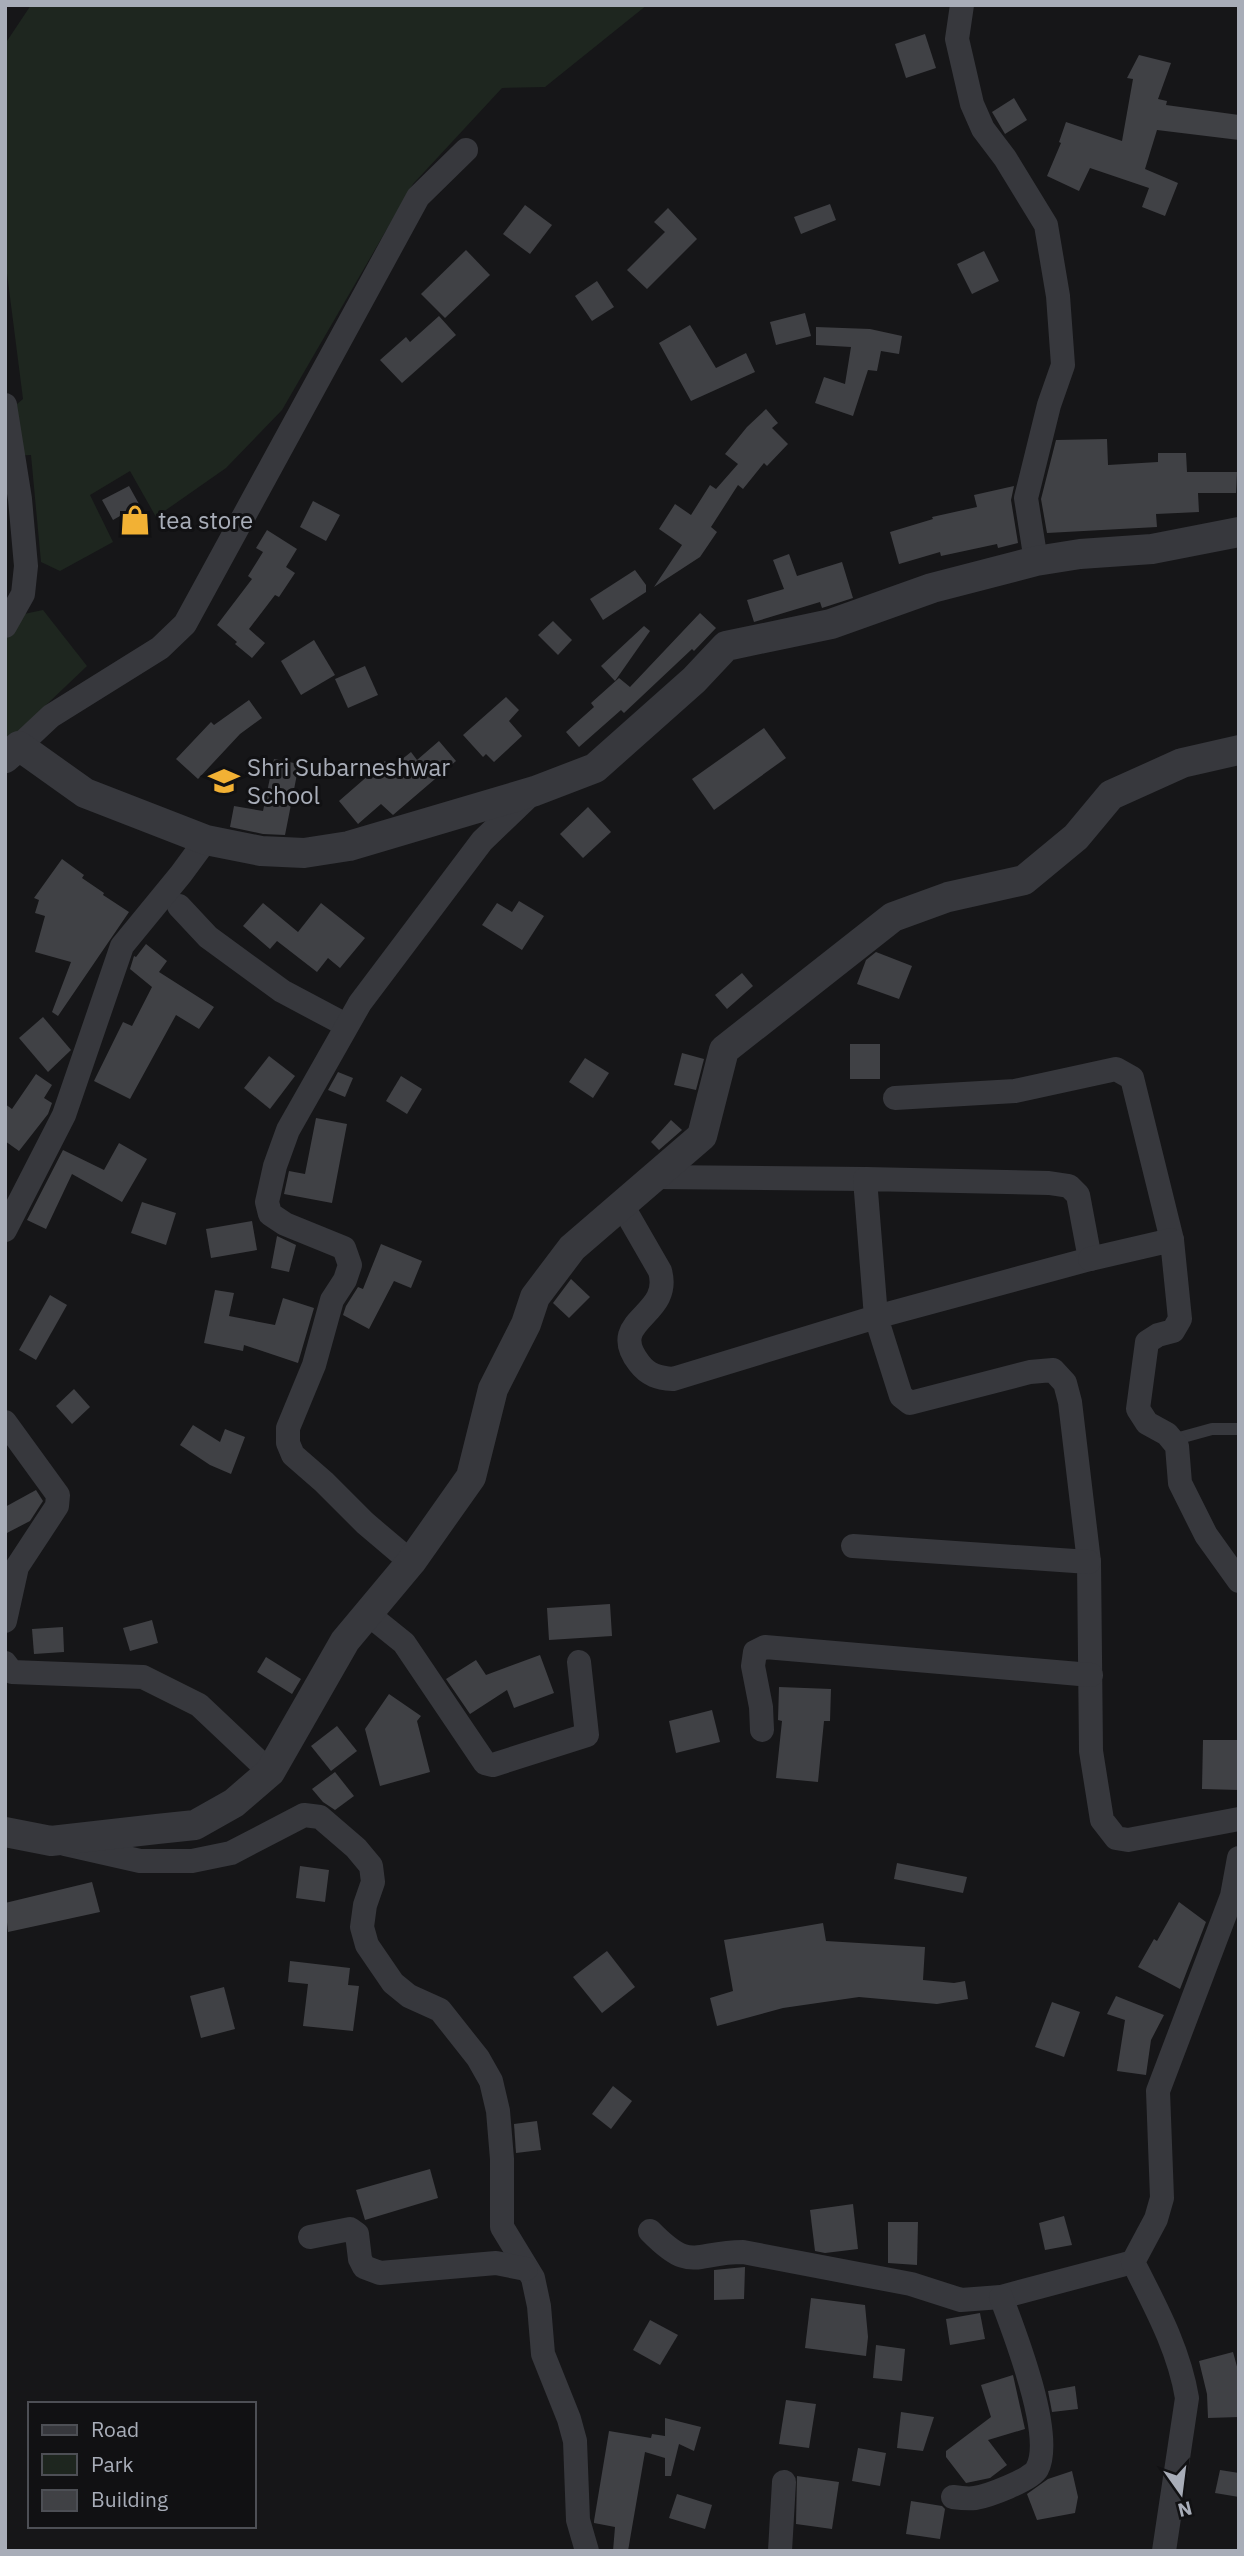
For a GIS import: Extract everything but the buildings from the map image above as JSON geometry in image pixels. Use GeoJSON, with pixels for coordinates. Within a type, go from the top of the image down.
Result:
{"type":"FeatureCollection","features":[{"type":"Feature","properties":{"kind":"street"},"geometry":{"type":"LineString","coordinates":[[962,5],[957,39],[972,104],[983,129],[1005,158],[1046,225],[1058,296],[1063,365],[1049,405],[1026,498],[1036,561]]}},
{"type":"Feature","properties":{"kind":"street"},"geometry":{"type":"LineString","coordinates":[[466,150],[418,197],[186,624],[160,648],[51,716],[12,752],[85,793],[206,840],[261,851],[304,853],[349,846],[535,791],[595,768],[694,680],[726,646],[831,624],[932,588],[1036,561],[1080,554],[1152,549],[1239,532]]}},
{"type":"Feature","properties":{"kind":"street"},"geometry":{"type":"LineString","coordinates":[[5,405],[20,499],[26,566],[23,594],[5,626]]}},
{"type":"Feature","properties":{"kind":"street"},"geometry":{"type":"LineString","coordinates":[[51,1841],[195,1825],[234,1803],[270,1772],[345,1642],[411,1562],[471,1477],[494,1389],[526,1324],[535,1297],[572,1248],[702,1136],[724,1050],[893,917],[948,897],[1024,880],[1076,837],[1111,795],[1182,763],[1239,750]]}},
{"type":"Feature","properties":{"kind":"street"},"geometry":{"type":"LineString","coordinates":[[411,1562],[293,1455],[288,1443],[288,1428],[314,1365],[332,1300],[345,1280],[350,1265],[344,1248],[285,1224],[270,1214],[267,1202],[275,1166],[288,1130],[360,1003],[482,841],[535,791]]}},
{"type":"Feature","properties":{"kind":"street"},"geometry":{"type":"LineString","coordinates":[[5,1230],[64,1115],[122,946],[206,840]]}},
{"type":"Feature","properties":{"kind":"street"},"geometry":{"type":"LineString","coordinates":[[179,906],[208,937],[282,991],[346,1025]]}},
{"type":"Feature","properties":{"kind":"street"},"geometry":{"type":"LineString","coordinates":[[895,1098],[1015,1091],[1116,1069],[1132,1078],[1172,1240],[1180,1319],[1172,1331],[1157,1335],[1147,1342],[1138,1409],[1147,1423],[1167,1434],[1177,1446],[1180,1483],[1206,1535],[1239,1581]]}},
{"type":"Feature","properties":{"kind":"street"},"geometry":{"type":"LineString","coordinates":[[654,1177],[865,1179],[1049,1183],[1069,1186],[1078,1195],[1090,1259]]}},
{"type":"Feature","properties":{"kind":"street"},"geometry":{"type":"LineString","coordinates":[[865,1179],[876,1317],[901,1396],[910,1403],[1030,1372],[1053,1370],[1065,1383],[1070,1402],[1088,1562],[1090,1751],[1102,1820],[1116,1838],[1128,1840],[1239,1819]]}},
{"type":"Feature","properties":{"kind":"street"},"geometry":{"type":"LineString","coordinates":[[622,1205],[660,1271],[664,1283],[658,1301],[632,1328],[629,1341],[633,1355],[658,1378],[673,1379],[876,1317],[1090,1259],[1172,1240]]}},
{"type":"Feature","properties":{"kind":"street"},"geometry":{"type":"LineString","coordinates":[[5,1422],[58,1495],[57,1506],[18,1567],[5,1621]]}},
{"type":"Feature","properties":{"kind":"street"},"geometry":{"type":"LineString","coordinates":[[853,1546],[1088,1562]]}},
{"type":"Feature","properties":{"kind":"street"},"geometry":{"type":"LineString","coordinates":[[368,1614],[404,1643],[485,1763],[493,1765],[587,1735],[579,1662]]}},
{"type":"Feature","properties":{"kind":"street"},"geometry":{"type":"LineString","coordinates":[[762,1731],[761,1707],[753,1665],[755,1652],[765,1647],[1091,1675]]}},
{"type":"Feature","properties":{"kind":"street"},"geometry":{"type":"LineString","coordinates":[[5,1663],[12,1672],[143,1677],[199,1705],[270,1772]]}},
{"type":"Feature","properties":{"kind":"street"},"geometry":{"type":"LineString","coordinates":[[5,1832],[140,1861],[192,1861],[231,1853],[304,1815],[320,1817],[371,1866],[373,1882],[365,1905],[362,1927],[367,1945],[393,1983],[409,1996],[440,2010],[478,2058],[491,2081],[498,2111],[502,2159],[502,2227],[533,2278],[539,2306],[543,2354],[575,2441],[578,2520],[587,2551]]}},
{"type":"Feature","properties":{"kind":"street"},"geometry":{"type":"LineString","coordinates":[[650,2231],[679,2256],[692,2259],[724,2252],[743,2252],[911,2284],[961,2300],[1001,2297],[1133,2262],[1156,2219],[1162,2198],[1158,2091],[1235,1895],[1239,1858]]}},
{"type":"Feature","properties":{"kind":"street"},"geometry":{"type":"LineString","coordinates":[[310,2237],[350,2229],[357,2234],[360,2259],[364,2267],[380,2273],[496,2263],[526,2269]]}},
{"type":"Feature","properties":{"kind":"street"},"geometry":{"type":"LineString","coordinates":[[1133,2262],[1175,2350],[1183,2373],[1187,2398],[1164,2551]]}},
{"type":"Feature","properties":{"kind":"street"},"geometry":{"type":"LineString","coordinates":[[953,2497],[974,2498],[1027,2478],[1037,2470],[1041,2455],[1038,2417],[1028,2370],[1001,2297]]}},
{"type":"Feature","properties":{"kind":"street"},"geometry":{"type":"LineString","coordinates":[[780,2551],[785,2482]]}},
{"type":"Feature","properties":{"kind":"lane"},"geometry":{"type":"LineString","coordinates":[[1172,1440],[1212,1429],[1239,1429]]}},
{"type":"Feature","properties":{"kind":"green space"},"geometry":{"type":"Polygon","coordinates":[[[31,5],[647,5],[545,87],[502,88],[413,184],[282,410],[226,468],[156,517],[130,471],[90,495],[113,542],[60,571],[41,562],[31,455],[5,456],[5,414],[23,399],[5,258],[5,44],[31,5]]]}},
{"type":"Feature","properties":{"kind":"green space"},"geometry":{"type":"Polygon","coordinates":[[[43,610],[87,666],[5,744],[5,618],[43,610]]]}},
{"type":"Feature","properties":{"kind":"place","name":"tea store"},"geometry":{"type":"Point","coordinates":[135,520]}},
{"type":"Feature","properties":{"kind":"place","name":"Shri Subarneshwar School"},"geometry":{"type":"Point","coordinates":[224,781]}}]}
